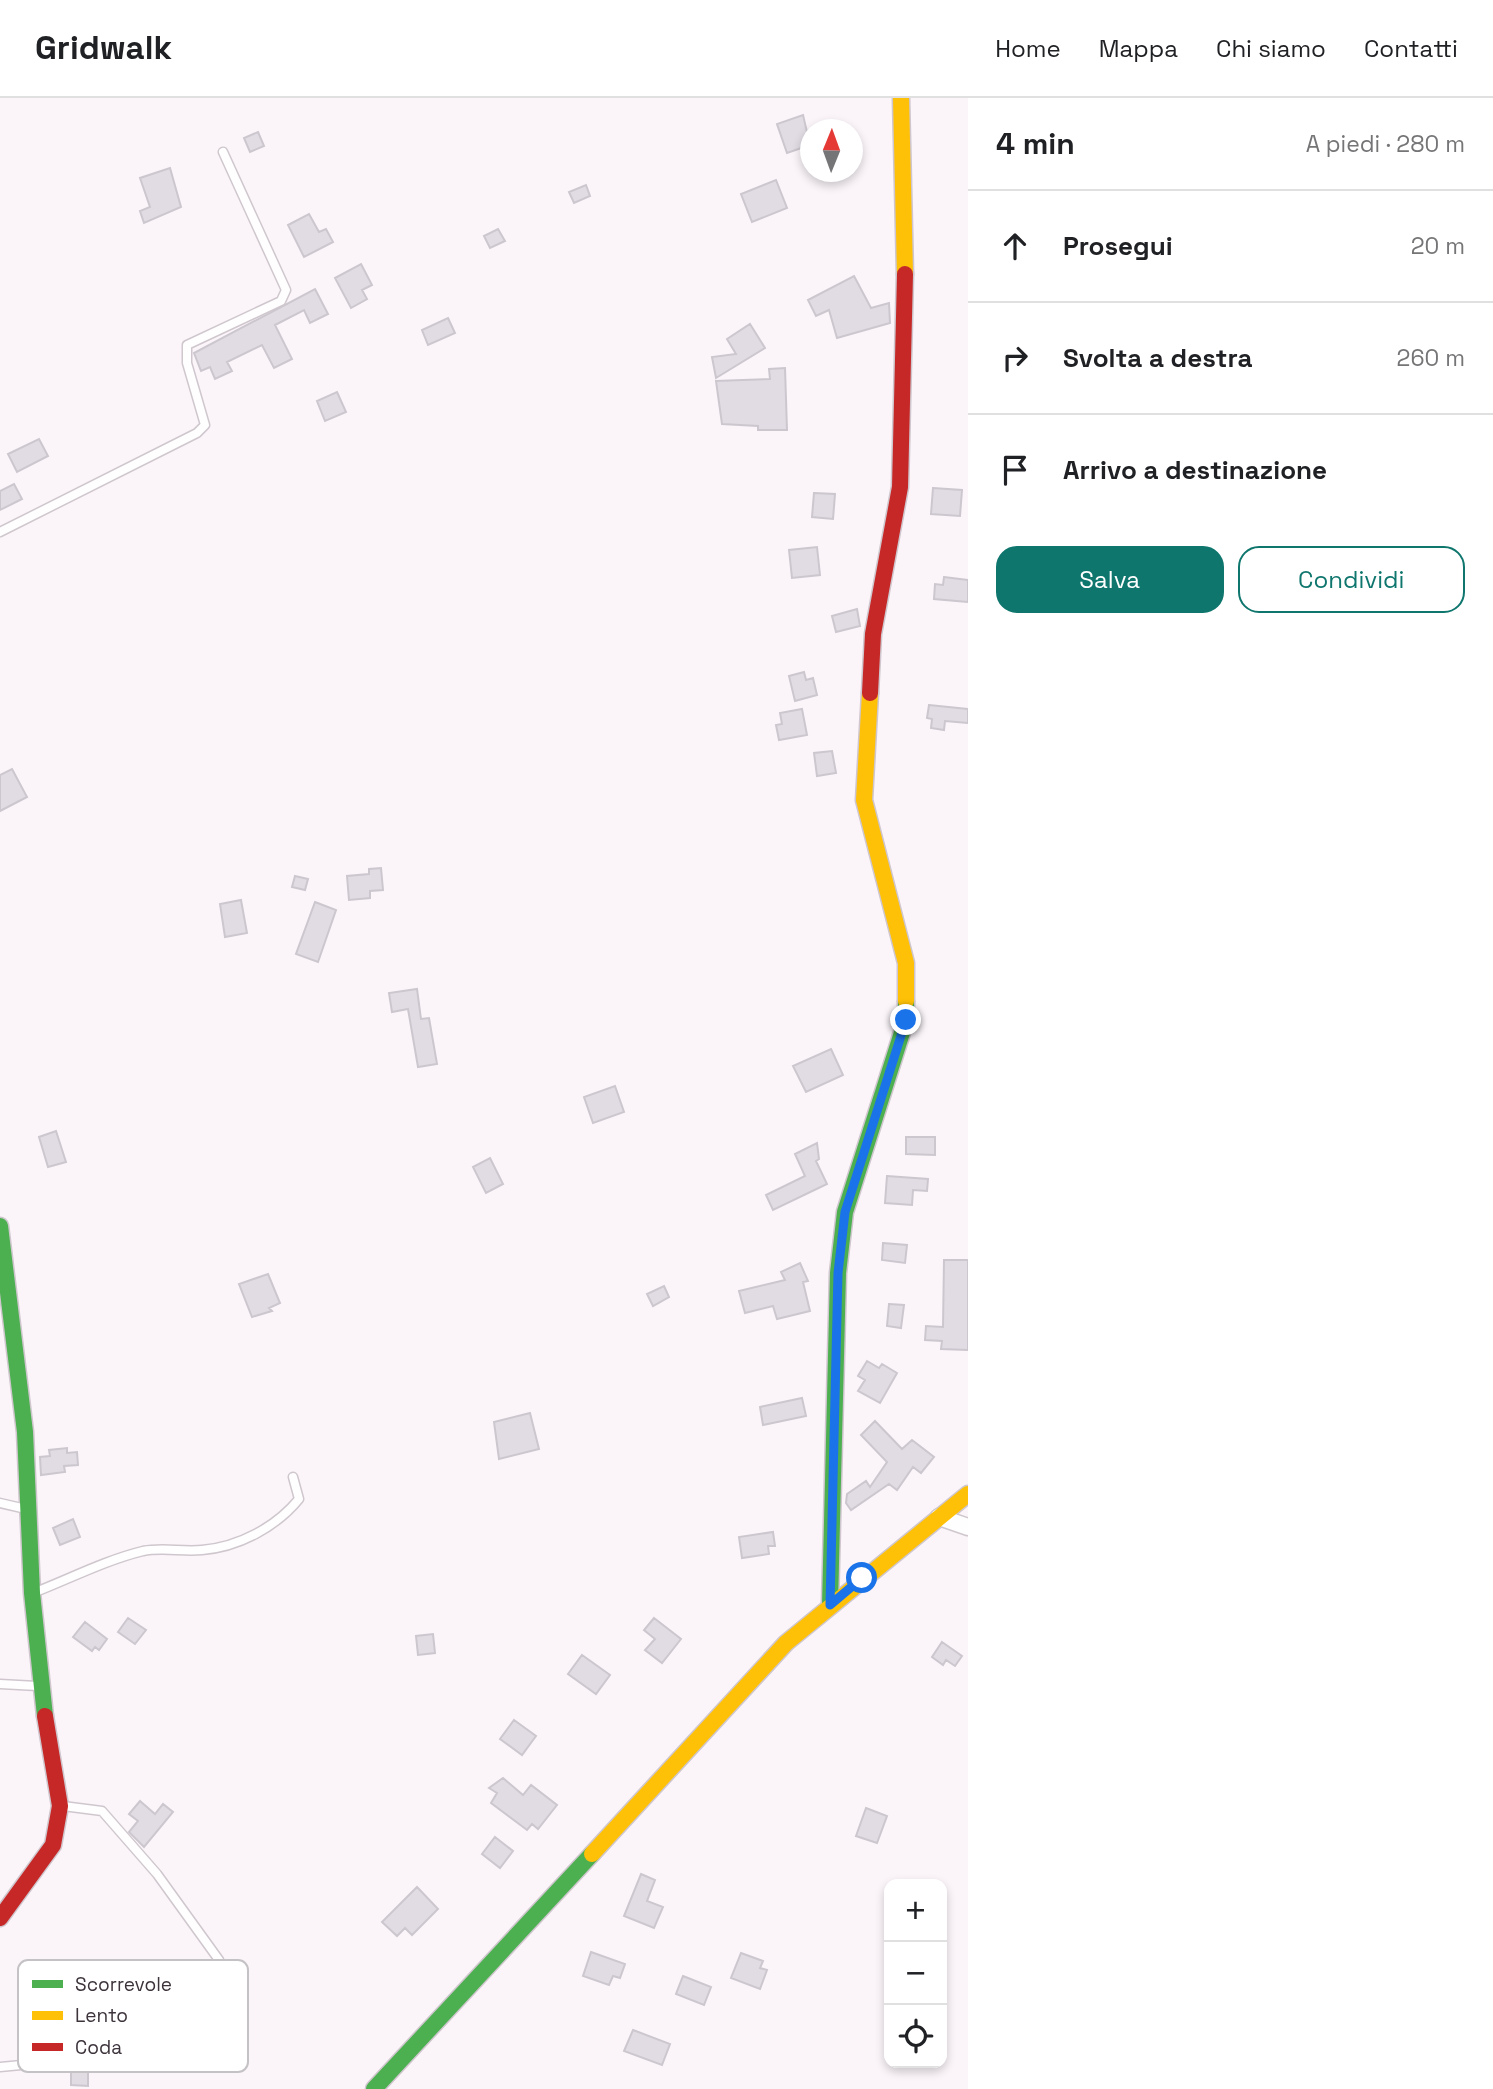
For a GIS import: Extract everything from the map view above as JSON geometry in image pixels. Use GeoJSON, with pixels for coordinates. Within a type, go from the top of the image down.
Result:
{"type":"FeatureCollection","features":[{"type":"Feature","properties":{"kind":"street"},"geometry":{"type":"LineString","coordinates":[[830,1605],[838,1273],[845,1212],[906,1020],[906,963],[864,800],[873,634],[883,564],[900,487],[905,259],[901,98]]}},
{"type":"Feature","properties":{"kind":"street"},"geometry":{"type":"LineString","coordinates":[[0,1226],[25,1432],[32,1593],[40,1686],[60,1806],[53,1845],[0,1918]]}},
{"type":"Feature","properties":{"kind":"street"},"geometry":{"type":"LineString","coordinates":[[374,2089],[786,1643],[968,1494]]}},
{"type":"Feature","properties":{"kind":"street"},"geometry":{"type":"LineString","coordinates":[[939,1517],[968,1527]]}},
{"type":"Feature","properties":{"kind":"lane"},"geometry":{"type":"LineString","coordinates":[[0,532],[197,433],[205,425],[187,363],[187,345],[281,300],[286,290],[223,152]]}},
{"type":"Feature","properties":{"kind":"lane"},"geometry":{"type":"LineString","coordinates":[[32,1593],[141,1552],[161,1548],[202,1550],[259,1532],[284,1517],[299,1499],[293,1478]]}},
{"type":"Feature","properties":{"kind":"lane"},"geometry":{"type":"LineString","coordinates":[[0,1503],[29,1510]]}},
{"type":"Feature","properties":{"kind":"lane"},"geometry":{"type":"LineString","coordinates":[[0,1684],[40,1686]]}},
{"type":"Feature","properties":{"kind":"lane"},"geometry":{"type":"LineString","coordinates":[[60,1806],[102,1811],[157,1874],[219,1960]]}},
{"type":"Feature","properties":{"kind":"lane"},"geometry":{"type":"LineString","coordinates":[[0,2067],[18,2065]]}},
{"type":"Feature","properties":{"kind":"building"},"geometry":{"type":"Polygon","coordinates":[[[803,115],[804,119],[800,119],[800,148],[787,153],[777,124],[803,115]]]}},
{"type":"Feature","properties":{"kind":"building"},"geometry":{"type":"Polygon","coordinates":[[[258,132],[264,146],[250,152],[244,138],[258,132]]]}},
{"type":"Feature","properties":{"kind":"building"},"geometry":{"type":"Polygon","coordinates":[[[170,168],[181,207],[144,223],[140,211],[150,207],[140,178],[170,168]]]}},
{"type":"Feature","properties":{"kind":"building"},"geometry":{"type":"Polygon","coordinates":[[[776,180],[787,208],[752,222],[741,194],[776,180]]]}},
{"type":"Feature","properties":{"kind":"building"},"geometry":{"type":"Polygon","coordinates":[[[586,185],[590,196],[574,203],[569,192],[586,185]]]}},
{"type":"Feature","properties":{"kind":"building"},"geometry":{"type":"Polygon","coordinates":[[[309,214],[319,232],[326,229],[333,242],[304,257],[288,225],[309,214]]]}},
{"type":"Feature","properties":{"kind":"building"},"geometry":{"type":"Polygon","coordinates":[[[498,229],[505,241],[490,248],[484,236],[498,229]]]}},
{"type":"Feature","properties":{"kind":"building"},"geometry":{"type":"Polygon","coordinates":[[[361,264],[372,285],[362,290],[367,299],[351,308],[335,278],[361,264]]]}},
{"type":"Feature","properties":{"kind":"building"},"geometry":{"type":"Polygon","coordinates":[[[854,276],[871,308],[889,303],[890,323],[837,338],[829,310],[816,316],[808,300],[854,276]]]}},
{"type":"Feature","properties":{"kind":"building"},"geometry":{"type":"Polygon","coordinates":[[[315,289],[328,314],[310,323],[304,310],[275,325],[292,359],[274,368],[262,345],[227,362],[232,371],[215,379],[210,367],[201,371],[194,353],[315,289]]]}},
{"type":"Feature","properties":{"kind":"building"},"geometry":{"type":"Polygon","coordinates":[[[448,318],[455,333],[428,345],[422,330],[448,318]]]}},
{"type":"Feature","properties":{"kind":"building"},"geometry":{"type":"Polygon","coordinates":[[[750,324],[765,348],[716,378],[712,357],[736,354],[727,339],[750,324]]]}},
{"type":"Feature","properties":{"kind":"building"},"geometry":{"type":"Polygon","coordinates":[[[785,368],[787,430],[758,430],[758,426],[722,424],[716,381],[770,379],[769,369],[785,368]]]}},
{"type":"Feature","properties":{"kind":"building"},"geometry":{"type":"Polygon","coordinates":[[[337,392],[346,412],[325,421],[317,401],[337,392]]]}},
{"type":"Feature","properties":{"kind":"building"},"geometry":{"type":"Polygon","coordinates":[[[39,439],[48,456],[17,472],[8,454],[39,439]]]}},
{"type":"Feature","properties":{"kind":"building"},"geometry":{"type":"Polygon","coordinates":[[[14,484],[22,499],[0,510],[0,491],[14,484]]]}},
{"type":"Feature","properties":{"kind":"building"},"geometry":{"type":"Polygon","coordinates":[[[933,488],[962,490],[960,516],[931,514],[933,488]]]}},
{"type":"Feature","properties":{"kind":"building"},"geometry":{"type":"Polygon","coordinates":[[[814,493],[835,494],[833,519],[812,517],[814,493]]]}},
{"type":"Feature","properties":{"kind":"building"},"geometry":{"type":"Polygon","coordinates":[[[817,547],[820,575],[792,578],[789,550],[817,547]]]}},
{"type":"Feature","properties":{"kind":"building"},"geometry":{"type":"Polygon","coordinates":[[[944,577],[968,580],[968,602],[934,599],[935,584],[943,585],[944,577]]]}},
{"type":"Feature","properties":{"kind":"building"},"geometry":{"type":"Polygon","coordinates":[[[857,609],[860,626],[836,632],[832,616],[857,609]]]}},
{"type":"Feature","properties":{"kind":"building"},"geometry":{"type":"Polygon","coordinates":[[[804,672],[806,680],[813,678],[817,695],[795,701],[789,676],[804,672]]]}},
{"type":"Feature","properties":{"kind":"building"},"geometry":{"type":"Polygon","coordinates":[[[929,705],[968,709],[968,723],[945,721],[944,730],[931,728],[932,719],[927,718],[929,705]]]}},
{"type":"Feature","properties":{"kind":"building"},"geometry":{"type":"Polygon","coordinates":[[[802,709],[807,735],[779,740],[776,725],[782,724],[780,713],[802,709]]]}},
{"type":"Feature","properties":{"kind":"building"},"geometry":{"type":"Polygon","coordinates":[[[832,751],[836,773],[817,776],[814,753],[832,751]]]}},
{"type":"Feature","properties":{"kind":"building"},"geometry":{"type":"Polygon","coordinates":[[[12,769],[27,797],[0,811],[0,775],[12,769]]]}},
{"type":"Feature","properties":{"kind":"building"},"geometry":{"type":"Polygon","coordinates":[[[381,868],[383,890],[370,891],[370,898],[349,900],[347,876],[369,874],[369,869],[381,868]]]}},
{"type":"Feature","properties":{"kind":"building"},"geometry":{"type":"Polygon","coordinates":[[[295,876],[308,879],[305,890],[292,887],[295,876]]]}},
{"type":"Feature","properties":{"kind":"building"},"geometry":{"type":"Polygon","coordinates":[[[241,900],[247,933],[225,937],[220,904],[241,900]]]}},
{"type":"Feature","properties":{"kind":"building"},"geometry":{"type":"Polygon","coordinates":[[[315,902],[336,910],[318,962],[296,954],[315,902]]]}},
{"type":"Feature","properties":{"kind":"building"},"geometry":{"type":"Polygon","coordinates":[[[417,989],[421,1019],[429,1018],[437,1064],[418,1067],[408,1009],[392,1012],[389,993],[417,989]]]}},
{"type":"Feature","properties":{"kind":"building"},"geometry":{"type":"Polygon","coordinates":[[[831,1049],[843,1075],[806,1092],[793,1066],[831,1049]]]}},
{"type":"Feature","properties":{"kind":"building"},"geometry":{"type":"Polygon","coordinates":[[[615,1086],[624,1112],[593,1123],[584,1097],[615,1086]]]}},
{"type":"Feature","properties":{"kind":"building"},"geometry":{"type":"Polygon","coordinates":[[[56,1131],[66,1162],[48,1167],[39,1137],[56,1131]]]}},
{"type":"Feature","properties":{"kind":"building"},"geometry":{"type":"Polygon","coordinates":[[[906,1137],[935,1137],[935,1155],[906,1154],[906,1137]]]}},
{"type":"Feature","properties":{"kind":"building"},"geometry":{"type":"Polygon","coordinates":[[[817,1143],[819,1159],[816,1161],[827,1184],[773,1210],[766,1195],[805,1176],[795,1154],[817,1143]]]}},
{"type":"Feature","properties":{"kind":"building"},"geometry":{"type":"Polygon","coordinates":[[[490,1158],[503,1184],[486,1193],[473,1167],[490,1158]]]}},
{"type":"Feature","properties":{"kind":"building"},"geometry":{"type":"Polygon","coordinates":[[[887,1176],[928,1179],[927,1191],[913,1190],[912,1205],[885,1203],[887,1176]]]}},
{"type":"Feature","properties":{"kind":"building"},"geometry":{"type":"Polygon","coordinates":[[[883,1243],[907,1245],[905,1263],[882,1260],[883,1243]]]}},
{"type":"Feature","properties":{"kind":"building"},"geometry":{"type":"Polygon","coordinates":[[[944,1260],[968,1260],[968,1350],[941,1349],[942,1341],[925,1340],[926,1326],[943,1327],[944,1260]]]}},
{"type":"Feature","properties":{"kind":"building"},"geometry":{"type":"Polygon","coordinates":[[[800,1263],[808,1281],[803,1282],[810,1311],[777,1319],[773,1306],[745,1313],[739,1291],[785,1280],[781,1272],[800,1263]]]}},
{"type":"Feature","properties":{"kind":"building"},"geometry":{"type":"Polygon","coordinates":[[[268,1274],[280,1303],[269,1308],[272,1311],[252,1317],[239,1284],[268,1274]]]}},
{"type":"Feature","properties":{"kind":"building"},"geometry":{"type":"Polygon","coordinates":[[[664,1286],[669,1297],[653,1306],[647,1294],[664,1286]]]}},
{"type":"Feature","properties":{"kind":"building"},"geometry":{"type":"Polygon","coordinates":[[[889,1304],[904,1305],[901,1328],[887,1326],[889,1304]]]}},
{"type":"Feature","properties":{"kind":"building"},"geometry":{"type":"Polygon","coordinates":[[[867,1361],[879,1368],[882,1364],[897,1373],[880,1403],[858,1391],[865,1380],[858,1376],[867,1361]]]}},
{"type":"Feature","properties":{"kind":"building"},"geometry":{"type":"Polygon","coordinates":[[[802,1398],[806,1416],[763,1425],[760,1407],[802,1398]]]}},
{"type":"Feature","properties":{"kind":"building"},"geometry":{"type":"Polygon","coordinates":[[[530,1413],[539,1449],[499,1459],[494,1422],[530,1413]]]}},
{"type":"Feature","properties":{"kind":"building"},"geometry":{"type":"Polygon","coordinates":[[[875,1421],[902,1449],[912,1440],[934,1457],[921,1473],[913,1467],[897,1490],[889,1484],[851,1510],[846,1503],[847,1494],[866,1481],[870,1487],[887,1462],[861,1435],[875,1421]]]}},
{"type":"Feature","properties":{"kind":"building"},"geometry":{"type":"Polygon","coordinates":[[[67,1448],[67,1453],[77,1452],[78,1465],[64,1466],[65,1472],[41,1475],[40,1457],[50,1456],[49,1450],[67,1448]]]}},
{"type":"Feature","properties":{"kind":"building"},"geometry":{"type":"Polygon","coordinates":[[[73,1519],[80,1537],[60,1545],[53,1528],[73,1519]]]}},
{"type":"Feature","properties":{"kind":"building"},"geometry":{"type":"Polygon","coordinates":[[[773,1532],[775,1546],[768,1546],[769,1554],[742,1558],[739,1537],[773,1532]]]}},
{"type":"Feature","properties":{"kind":"building"},"geometry":{"type":"Polygon","coordinates":[[[128,1618],[146,1630],[135,1644],[118,1632],[128,1618]]]}},
{"type":"Feature","properties":{"kind":"building"},"geometry":{"type":"Polygon","coordinates":[[[654,1618],[681,1639],[662,1663],[645,1650],[655,1639],[644,1630],[654,1618]]]}},
{"type":"Feature","properties":{"kind":"building"},"geometry":{"type":"Polygon","coordinates":[[[85,1622],[107,1639],[99,1650],[95,1647],[92,1651],[73,1637],[85,1622]]]}},
{"type":"Feature","properties":{"kind":"building"},"geometry":{"type":"Polygon","coordinates":[[[433,1634],[435,1653],[418,1655],[416,1636],[433,1634]]]}},
{"type":"Feature","properties":{"kind":"building"},"geometry":{"type":"Polygon","coordinates":[[[942,1642],[962,1656],[955,1666],[946,1660],[943,1665],[932,1657],[942,1642]]]}},
{"type":"Feature","properties":{"kind":"building"},"geometry":{"type":"Polygon","coordinates":[[[582,1655],[610,1675],[596,1694],[568,1674],[582,1655]]]}},
{"type":"Feature","properties":{"kind":"building"},"geometry":{"type":"Polygon","coordinates":[[[514,1720],[536,1736],[522,1755],[500,1739],[514,1720]]]}},
{"type":"Feature","properties":{"kind":"building"},"geometry":{"type":"Polygon","coordinates":[[[503,1778],[523,1795],[531,1785],[557,1805],[538,1829],[532,1824],[527,1830],[491,1803],[497,1793],[489,1788],[503,1778]]]}},
{"type":"Feature","properties":{"kind":"building"},"geometry":{"type":"Polygon","coordinates":[[[140,1801],[155,1814],[163,1804],[173,1812],[144,1847],[129,1832],[138,1821],[129,1814],[140,1801]]]}},
{"type":"Feature","properties":{"kind":"building"},"geometry":{"type":"Polygon","coordinates":[[[866,1808],[887,1816],[877,1843],[856,1836],[866,1808]]]}},
{"type":"Feature","properties":{"kind":"building"},"geometry":{"type":"Polygon","coordinates":[[[495,1837],[513,1851],[500,1868],[482,1854],[495,1837]]]}},
{"type":"Feature","properties":{"kind":"building"},"geometry":{"type":"Polygon","coordinates":[[[641,1874],[655,1880],[647,1901],[663,1907],[654,1928],[624,1916],[641,1874]]]}},
{"type":"Feature","properties":{"kind":"building"},"geometry":{"type":"Polygon","coordinates":[[[417,1887],[438,1909],[412,1935],[405,1928],[397,1936],[382,1922],[417,1887]]]}},
{"type":"Feature","properties":{"kind":"building"},"geometry":{"type":"Polygon","coordinates":[[[591,1952],[625,1964],[620,1978],[613,1976],[609,1985],[583,1976],[591,1952]]]}},
{"type":"Feature","properties":{"kind":"building"},"geometry":{"type":"Polygon","coordinates":[[[741,1953],[763,1961],[760,1968],[767,1970],[760,1989],[731,1978],[741,1953]]]}},
{"type":"Feature","properties":{"kind":"building"},"geometry":{"type":"Polygon","coordinates":[[[683,1976],[711,1987],[704,2005],[676,1994],[683,1976]]]}},
{"type":"Feature","properties":{"kind":"building"},"geometry":{"type":"Polygon","coordinates":[[[633,2030],[670,2044],[662,2065],[624,2051],[633,2030]]]}},
{"type":"Feature","properties":{"kind":"building"},"geometry":{"type":"Polygon","coordinates":[[[71,2072],[88,2072],[88,2086],[71,2085],[71,2072]]]}},
{"type":"Feature","properties":{"kind":"traffic: fast"},"geometry":{"type":"LineString","coordinates":[[830,1605],[838,1273],[845,1212],[906,1020],[906,1001]]}},
{"type":"Feature","properties":{"kind":"traffic: fast"},"geometry":{"type":"LineString","coordinates":[[0,1226],[25,1432],[32,1593],[45,1716]]}},
{"type":"Feature","properties":{"kind":"traffic: fast"},"geometry":{"type":"LineString","coordinates":[[374,2089],[592,1854]]}},
{"type":"Feature","properties":{"kind":"traffic: slow"},"geometry":{"type":"LineString","coordinates":[[901,98],[905,274]]}},
{"type":"Feature","properties":{"kind":"traffic: slow"},"geometry":{"type":"LineString","coordinates":[[870,693],[864,800],[906,963],[906,1001]]}},
{"type":"Feature","properties":{"kind":"traffic: slow"},"geometry":{"type":"LineString","coordinates":[[592,1854],[786,1643],[968,1494]]}},
{"type":"Feature","properties":{"kind":"traffic: jam"},"geometry":{"type":"LineString","coordinates":[[870,693],[873,634],[900,487],[905,274]]}},
{"type":"Feature","properties":{"kind":"traffic: jam"},"geometry":{"type":"LineString","coordinates":[[0,1918],[53,1845],[60,1806],[45,1716]]}},
{"type":"Feature","properties":{"kind":"route"},"geometry":{"type":"LineString","coordinates":[[862,1578],[830,1605],[838,1273],[845,1212],[906,1020]]}}]}
